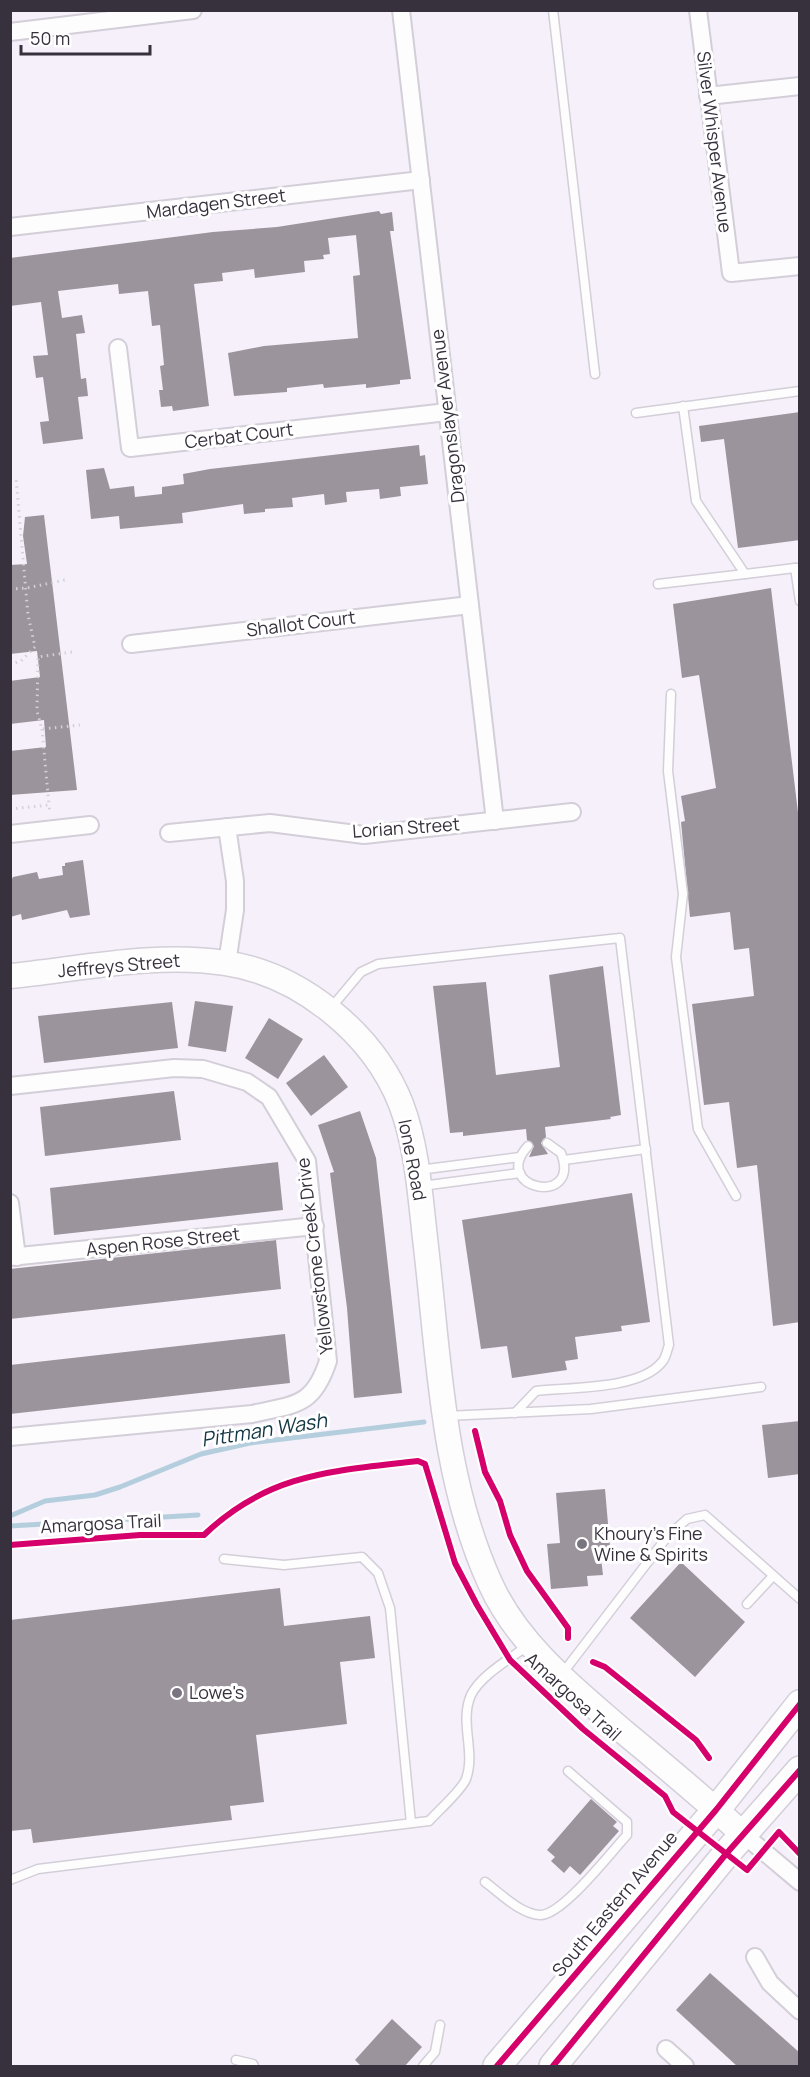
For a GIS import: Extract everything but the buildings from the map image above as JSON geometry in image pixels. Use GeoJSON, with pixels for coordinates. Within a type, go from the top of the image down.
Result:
{"type":"FeatureCollection","features":[{"type":"Feature","properties":{"kind":"main road","name":"South Eastern Avenue"},"geometry":{"type":"LineString","coordinates":[[497,2067],[716,1810],[800,1704]]}},
{"type":"Feature","properties":{"kind":"main road"},"geometry":{"type":"LineString","coordinates":[[553,2067],[742,1834],[800,1770]]}},
{"type":"Feature","properties":{"kind":"street"},"geometry":{"type":"LineString","coordinates":[[10,32],[193,10]]}},
{"type":"Feature","properties":{"kind":"street","name":"Dragonslayer Avenue"},"geometry":{"type":"LineString","coordinates":[[401,10],[495,821]]}},
{"type":"Feature","properties":{"kind":"street","name":"Silver Whisper Avenue"},"geometry":{"type":"LineString","coordinates":[[698,10],[730,273],[800,266]]}},
{"type":"Feature","properties":{"kind":"street"},"geometry":{"type":"LineString","coordinates":[[708,96],[800,86]]}},
{"type":"Feature","properties":{"kind":"street","name":"Mardagen Street"},"geometry":{"type":"LineString","coordinates":[[10,227],[421,180]]}},
{"type":"Feature","properties":{"kind":"street","name":"Cerbat Court"},"geometry":{"type":"LineString","coordinates":[[118,348],[130,448],[447,412]]}},
{"type":"Feature","properties":{"kind":"street","name":"Shallot Court"},"geometry":{"type":"LineString","coordinates":[[131,644],[470,605]]}},
{"type":"Feature","properties":{"kind":"street","name":"Lorian Street"},"geometry":{"type":"LineString","coordinates":[[169,833],[270,823],[364,835],[572,812]]}},
{"type":"Feature","properties":{"kind":"street"},"geometry":{"type":"LineString","coordinates":[[10,834],[90,825]]}},
{"type":"Feature","properties":{"kind":"street"},"geometry":{"type":"LineString","coordinates":[[227,826],[235,881],[235,910],[227,963]]}},
{"type":"Feature","properties":{"kind":"street","name":"Jeffreys Street"},"geometry":{"type":"LineString","coordinates":[[10,976],[181,959],[227,963]]}},
{"type":"Feature","properties":{"kind":"street","name":"Ione Road"},"geometry":{"type":"LineString","coordinates":[[227,963],[273,976],[330,1010],[362,1042],[379,1064],[400,1104],[418,1179],[449,1448],[464,1520],[491,1586],[511,1619],[559,1677],[742,1834]]}},
{"type":"Feature","properties":{"kind":"street","name":"Yellowstone Creek Drive"},"geometry":{"type":"LineString","coordinates":[[10,1086],[174,1068],[203,1069],[247,1082],[270,1097],[307,1161],[328,1361],[320,1385],[305,1399],[252,1414],[10,1437]]}},
{"type":"Feature","properties":{"kind":"street"},"geometry":{"type":"LineString","coordinates":[[10,1203],[14,1257]]}},
{"type":"Feature","properties":{"kind":"street","name":"Aspen Rose Street"},"geometry":{"type":"LineString","coordinates":[[14,1257],[315,1227]]}},
{"type":"Feature","properties":{"kind":"street"},"geometry":{"type":"LineString","coordinates":[[742,1834],[800,1882]]}},
{"type":"Feature","properties":{"kind":"street"},"geometry":{"type":"LineString","coordinates":[[755,1957],[770,1983],[800,2011]]}},
{"type":"Feature","properties":{"kind":"street"},"geometry":{"type":"LineString","coordinates":[[666,2049],[685,2067]]}},
{"type":"Feature","properties":{"kind":"lane"},"geometry":{"type":"LineString","coordinates":[[553,10],[595,374]]}},
{"type":"Feature","properties":{"kind":"lane"},"geometry":{"type":"LineString","coordinates":[[636,413],[800,391]]}},
{"type":"Feature","properties":{"kind":"lane"},"geometry":{"type":"LineString","coordinates":[[683,406],[696,501],[745,574]]}},
{"type":"Feature","properties":{"kind":"lane"},"geometry":{"type":"LineString","coordinates":[[657,585],[797,568],[800,601]]}},
{"type":"Feature","properties":{"kind":"lane"},"geometry":{"type":"LineString","coordinates":[[671,694],[673,707],[668,771],[683,894],[676,957],[693,1094],[698,1129],[736,1196]]}},
{"type":"Feature","properties":{"kind":"lane"},"geometry":{"type":"LineString","coordinates":[[330,1010],[361,972],[378,964],[620,938],[669,1345],[663,1361],[650,1372],[630,1382],[533,1392],[515,1413]]}},
{"type":"Feature","properties":{"kind":"lane"},"geometry":{"type":"LineString","coordinates":[[528,1146],[520,1157],[520,1173],[530,1185],[537,1188],[552,1186],[563,1175],[564,1160],[556,1148],[547,1143]]}},
{"type":"Feature","properties":{"kind":"lane"},"geometry":{"type":"LineString","coordinates":[[564,1160],[646,1149]]}},
{"type":"Feature","properties":{"kind":"lane"},"geometry":{"type":"LineString","coordinates":[[418,1179],[520,1157]]}},
{"type":"Feature","properties":{"kind":"lane"},"geometry":{"type":"LineString","coordinates":[[418,1179],[520,1173]]}},
{"type":"Feature","properties":{"kind":"lane"},"geometry":{"type":"LineString","coordinates":[[446,1416],[591,1409],[761,1387]]}},
{"type":"Feature","properties":{"kind":"lane"},"geometry":{"type":"LineString","coordinates":[[559,1677],[667,1537],[687,1519],[705,1515],[800,1599]]}},
{"type":"Feature","properties":{"kind":"lane"},"geometry":{"type":"LineString","coordinates":[[224,1559],[284,1565],[362,1557],[378,1573],[390,1608],[411,1823]]}},
{"type":"Feature","properties":{"kind":"lane"},"geometry":{"type":"LineString","coordinates":[[747,1604],[773,1576]]}},
{"type":"Feature","properties":{"kind":"lane"},"geometry":{"type":"LineString","coordinates":[[10,1880],[38,1869],[429,1821],[466,1779],[468,1750],[466,1720],[471,1695],[485,1679],[530,1644]]}},
{"type":"Feature","properties":{"kind":"lane"},"geometry":{"type":"LineString","coordinates":[[485,1882],[530,1913],[542,1915],[558,1907],[583,1884],[627,1835],[627,1822],[568,1771]]}},
{"type":"Feature","properties":{"kind":"lane"},"geometry":{"type":"LineString","coordinates":[[423,2067],[435,2052],[440,2025]]}},
{"type":"Feature","properties":{"kind":"lane"},"geometry":{"type":"LineString","coordinates":[[236,2060],[253,2064],[254,2067]]}},
{"type":"Feature","properties":{"kind":"path"},"geometry":{"type":"LineString","coordinates":[[16,478],[34,650],[38,657],[36,693],[53,829]]}},
{"type":"Feature","properties":{"kind":"path"},"geometry":{"type":"LineString","coordinates":[[10,589],[27,588],[64,580]]}},
{"type":"Feature","properties":{"kind":"path"},"geometry":{"type":"LineString","coordinates":[[10,665],[21,661],[34,650]]}},
{"type":"Feature","properties":{"kind":"path"},"geometry":{"type":"LineString","coordinates":[[38,657],[72,652]]}},
{"type":"Feature","properties":{"kind":"path"},"geometry":{"type":"LineString","coordinates":[[42,729],[80,725]]}},
{"type":"Feature","properties":{"kind":"path"},"geometry":{"type":"LineString","coordinates":[[10,809],[50,805]]}},
{"type":"Feature","properties":{"kind":"waterway","name":"Pittman Wash"},"geometry":{"type":"LineString","coordinates":[[10,1516],[45,1501],[95,1495],[120,1487],[201,1454],[250,1443],[424,1422]]}},
{"type":"Feature","properties":{"kind":"waterway","name":"Pittman Wash"},"geometry":{"type":"LineString","coordinates":[[10,1526],[198,1515]]}},
{"type":"Feature","properties":{"kind":"cycle path"},"geometry":{"type":"LineString","coordinates":[[475,1431],[485,1472],[500,1501],[510,1535],[527,1571],[568,1628],[568,1638]]}},
{"type":"Feature","properties":{"kind":"cycle path","name":"Amargosa Trail"},"geometry":{"type":"LineString","coordinates":[[10,1545],[140,1535],[204,1535],[228,1514],[253,1499],[304,1478],[330,1472],[418,1461],[425,1464],[455,1563],[510,1660],[583,1729],[665,1796],[673,1812],[747,1870],[779,1832],[800,1854]]}},
{"type":"Feature","properties":{"kind":"cycle path"},"geometry":{"type":"LineString","coordinates":[[593,1662],[605,1667],[696,1740],[709,1758]]}},
{"type":"Feature","properties":{"kind":"cycle path"},"geometry":{"type":"LineString","coordinates":[[497,2066],[716,1810],[800,1704]]}},
{"type":"Feature","properties":{"kind":"cycle path"},"geometry":{"type":"LineString","coordinates":[[553,2066],[726,1854],[800,1770]]}},
{"type":"Feature","properties":{"kind":"place","name":"Khoury's Fine Wine & Spirits"},"geometry":{"type":"Point","coordinates":[582,1544]}},
{"type":"Feature","properties":{"kind":"place","name":"Lowe's"},"geometry":{"type":"Point","coordinates":[177,1693]}}]}
